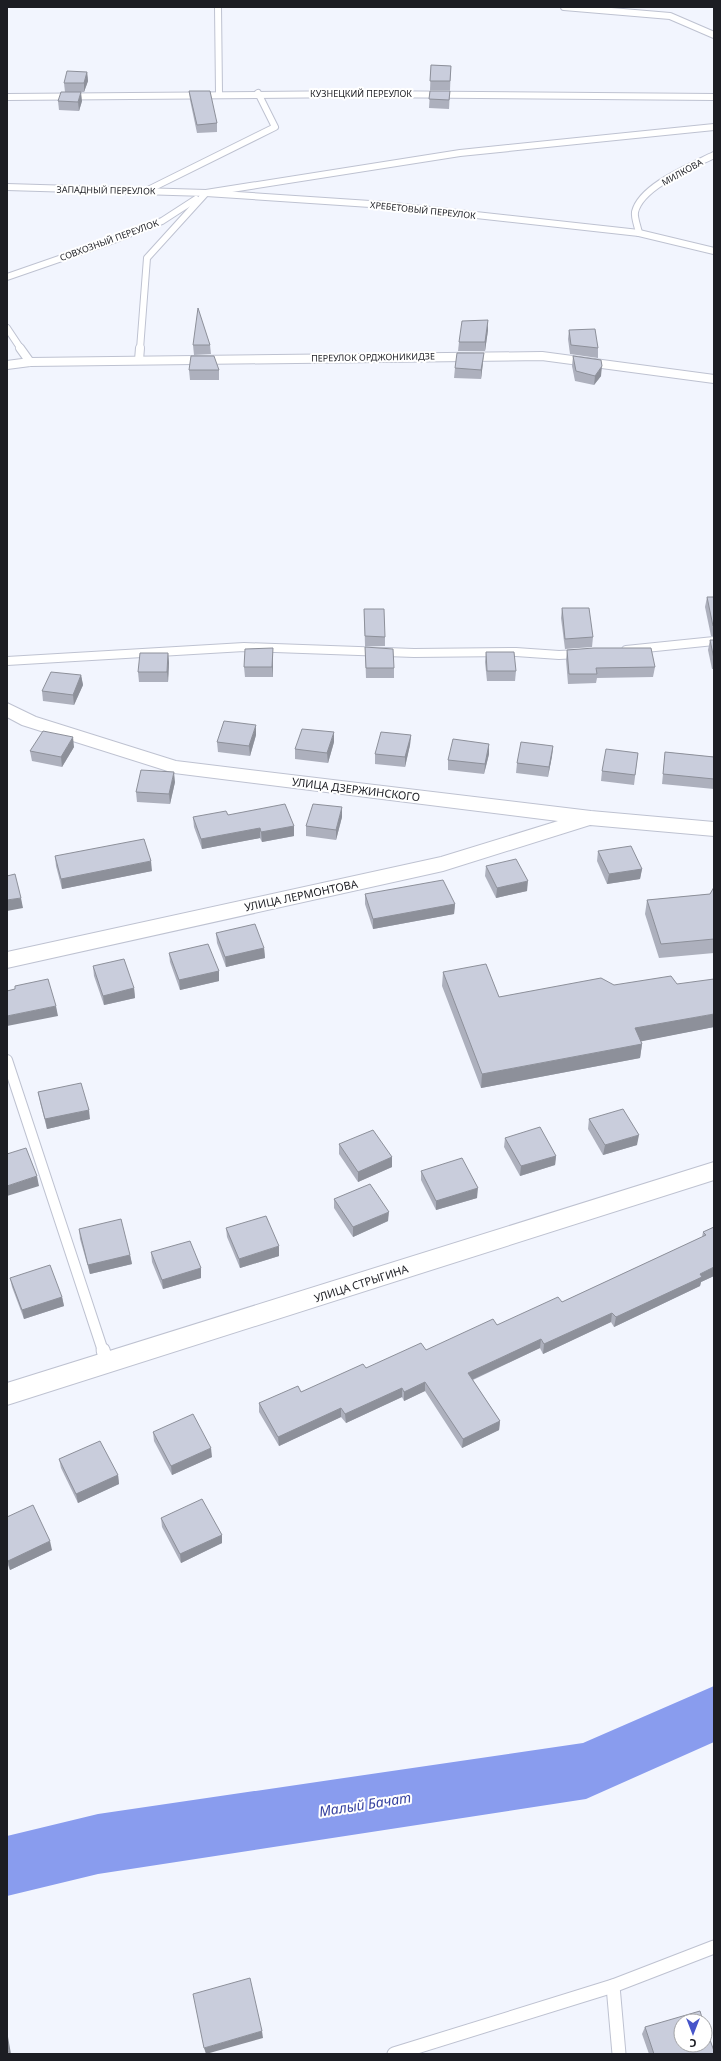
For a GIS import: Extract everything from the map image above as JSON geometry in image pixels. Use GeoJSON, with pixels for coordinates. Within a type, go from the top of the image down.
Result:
{"type":"FeatureCollection","features":[{"type":"Feature","properties":{"kind":"street","name":"УЛИЦА ДЗЕРЖИНСКОГО"},"geometry":{"type":"LineString","coordinates":[[7,709],[30,721],[174,767],[591,818],[714,829]]}},
{"type":"Feature","properties":{"kind":"street","name":"УЛИЦА ЛЕРМОНТОВА"},"geometry":{"type":"LineString","coordinates":[[7,960],[443,864],[591,818]]}},
{"type":"Feature","properties":{"kind":"street","name":"УЛИЦА СТРЫГИНА"},"geometry":{"type":"LineString","coordinates":[[7,1394],[714,1171]]}},
{"type":"Feature","properties":{"kind":"lane"},"geometry":{"type":"LineString","coordinates":[[218,7],[219,93]]}},
{"type":"Feature","properties":{"kind":"lane"},"geometry":{"type":"LineString","coordinates":[[564,7],[670,16],[714,35]]}},
{"type":"Feature","properties":{"kind":"lane","name":"КУЗНЕЦКИЙ ПЕРЕУЛОК"},"geometry":{"type":"LineString","coordinates":[[7,97],[219,93],[527,93],[714,97]]}},
{"type":"Feature","properties":{"kind":"lane"},"geometry":{"type":"LineString","coordinates":[[147,190],[275,127],[258,93]]}},
{"type":"Feature","properties":{"kind":"lane"},"geometry":{"type":"LineString","coordinates":[[139,360],[147,258],[206,193],[460,153],[714,127]]}},
{"type":"Feature","properties":{"kind":"lane","name":"МИЛКОВА"},"geometry":{"type":"LineString","coordinates":[[639,233],[635,212],[642,199],[661,183],[714,155]]}},
{"type":"Feature","properties":{"kind":"lane","name":"ЗАПАДНЫЙ ПЕРЕУЛОК"},"geometry":{"type":"LineString","coordinates":[[7,187],[147,190],[206,193]]}},
{"type":"Feature","properties":{"kind":"lane","name":"ХРЕБЕТОВЫЙ ПЕРЕУЛОК"},"geometry":{"type":"LineString","coordinates":[[206,193],[385,205],[639,233],[714,251]]}},
{"type":"Feature","properties":{"kind":"lane","name":"СОВХОЗНЫЙ ПЕРЕУЛОК"},"geometry":{"type":"LineString","coordinates":[[7,277],[111,241],[162,221],[206,193]]}},
{"type":"Feature","properties":{"kind":"lane"},"geometry":{"type":"LineString","coordinates":[[7,328],[30,362]]}},
{"type":"Feature","properties":{"kind":"lane","name":"ПЕРЕУЛОК ОРДЖОНИКИДЗЕ"},"geometry":{"type":"LineString","coordinates":[[7,365],[30,362],[139,360],[542,356],[714,379]]}},
{"type":"Feature","properties":{"kind":"lane"},"geometry":{"type":"LineString","coordinates":[[619,650],[714,641]]}},
{"type":"Feature","properties":{"kind":"lane"},"geometry":{"type":"LineString","coordinates":[[7,661],[244,647],[414,653],[516,652],[559,655],[588,653]]}},
{"type":"Feature","properties":{"kind":"lane"},"geometry":{"type":"LineString","coordinates":[[7,1060],[107,1363]]}},
{"type":"Feature","properties":{"kind":"lane"},"geometry":{"type":"LineString","coordinates":[[394,2054],[613,1986],[714,1947]]}},
{"type":"Feature","properties":{"kind":"lane"},"geometry":{"type":"LineString","coordinates":[[613,1986],[619,2054]]}},
{"type":"Feature","properties":{"kind":"building"},"geometry":{"type":"Polygon","coordinates":[[[431,65],[451,66],[450,81],[430,81],[431,65]]]}},
{"type":"Feature","properties":{"kind":"building"},"geometry":{"type":"Polygon","coordinates":[[[67,71],[87,72],[84,83],[64,83],[67,71]]]}},
{"type":"Feature","properties":{"kind":"building"},"geometry":{"type":"Polygon","coordinates":[[[189,91],[210,91],[217,123],[197,125],[189,91]]]}},
{"type":"Feature","properties":{"kind":"building"},"geometry":{"type":"Polygon","coordinates":[[[430,91],[450,91],[449,100],[429,99],[430,91]]]}},
{"type":"Feature","properties":{"kind":"building"},"geometry":{"type":"Polygon","coordinates":[[[61,92],[81,92],[78,102],[58,101],[61,92]]]}},
{"type":"Feature","properties":{"kind":"building"},"geometry":{"type":"Polygon","coordinates":[[[198,308],[210,345],[193,345],[198,308]]]}},
{"type":"Feature","properties":{"kind":"building"},"geometry":{"type":"Polygon","coordinates":[[[488,320],[485,342],[459,342],[462,321],[488,320]]]}},
{"type":"Feature","properties":{"kind":"building"},"geometry":{"type":"Polygon","coordinates":[[[595,329],[598,348],[571,345],[569,330],[595,329]]]}},
{"type":"Feature","properties":{"kind":"building"},"geometry":{"type":"Polygon","coordinates":[[[457,353],[484,353],[481,370],[455,368],[457,353]]]}},
{"type":"Feature","properties":{"kind":"building"},"geometry":{"type":"Polygon","coordinates":[[[191,356],[214,356],[219,370],[189,370],[191,356]]]}},
{"type":"Feature","properties":{"kind":"building"},"geometry":{"type":"Polygon","coordinates":[[[573,356],[601,360],[602,366],[595,376],[576,371],[573,356]]]}},
{"type":"Feature","properties":{"kind":"building"},"geometry":{"type":"Polygon","coordinates":[[[707,597],[714,597],[714,626],[713,626],[707,597]]]}},
{"type":"Feature","properties":{"kind":"building"},"geometry":{"type":"Polygon","coordinates":[[[562,608],[589,608],[593,637],[565,639],[562,608]]]}},
{"type":"Feature","properties":{"kind":"building"},"geometry":{"type":"Polygon","coordinates":[[[364,609],[384,609],[385,637],[365,636],[364,609]]]}},
{"type":"Feature","properties":{"kind":"building"},"geometry":{"type":"Polygon","coordinates":[[[710,640],[714,640],[714,659],[710,640]]]}},
{"type":"Feature","properties":{"kind":"building"},"geometry":{"type":"Polygon","coordinates":[[[365,647],[393,649],[394,668],[366,668],[365,647]]]}},
{"type":"Feature","properties":{"kind":"building"},"geometry":{"type":"Polygon","coordinates":[[[273,648],[272,667],[244,667],[245,649],[273,648]]]}},
{"type":"Feature","properties":{"kind":"building"},"geometry":{"type":"Polygon","coordinates":[[[594,648],[651,648],[655,667],[596,668],[597,674],[569,674],[567,650],[594,648]]]}},
{"type":"Feature","properties":{"kind":"building"},"geometry":{"type":"Polygon","coordinates":[[[486,652],[514,652],[516,671],[487,671],[486,652]]]}},
{"type":"Feature","properties":{"kind":"building"},"geometry":{"type":"Polygon","coordinates":[[[140,653],[168,653],[167,672],[138,672],[140,653]]]}},
{"type":"Feature","properties":{"kind":"building"},"geometry":{"type":"Polygon","coordinates":[[[51,672],[81,675],[73,695],[42,691],[51,672]]]}},
{"type":"Feature","properties":{"kind":"building"},"geometry":{"type":"Polygon","coordinates":[[[224,721],[256,725],[249,746],[217,742],[224,721]]]}},
{"type":"Feature","properties":{"kind":"building"},"geometry":{"type":"Polygon","coordinates":[[[302,729],[334,732],[327,753],[295,749],[302,729]]]}},
{"type":"Feature","properties":{"kind":"building"},"geometry":{"type":"Polygon","coordinates":[[[43,731],[73,737],[61,757],[30,751],[43,731]]]}},
{"type":"Feature","properties":{"kind":"building"},"geometry":{"type":"Polygon","coordinates":[[[381,732],[411,735],[405,757],[375,754],[381,732]]]}},
{"type":"Feature","properties":{"kind":"building"},"geometry":{"type":"Polygon","coordinates":[[[453,739],[489,744],[485,764],[448,760],[453,739]]]}},
{"type":"Feature","properties":{"kind":"building"},"geometry":{"type":"Polygon","coordinates":[[[521,742],[553,746],[549,767],[517,763],[521,742]]]}},
{"type":"Feature","properties":{"kind":"building"},"geometry":{"type":"Polygon","coordinates":[[[606,749],[638,753],[635,775],[602,771],[606,749]]]}},
{"type":"Feature","properties":{"kind":"building"},"geometry":{"type":"Polygon","coordinates":[[[665,752],[714,757],[714,779],[663,774],[665,752]]]}},
{"type":"Feature","properties":{"kind":"building"},"geometry":{"type":"Polygon","coordinates":[[[141,770],[174,772],[169,794],[136,792],[141,770]]]}},
{"type":"Feature","properties":{"kind":"building"},"geometry":{"type":"Polygon","coordinates":[[[285,804],[294,826],[261,832],[260,828],[201,839],[193,817],[226,811],[228,815],[285,804]]]}},
{"type":"Feature","properties":{"kind":"building"},"geometry":{"type":"Polygon","coordinates":[[[313,804],[342,807],[336,830],[306,826],[313,804]]]}},
{"type":"Feature","properties":{"kind":"building"},"geometry":{"type":"Polygon","coordinates":[[[144,839],[151,861],[61,879],[55,856],[144,839]]]}},
{"type":"Feature","properties":{"kind":"building"},"geometry":{"type":"Polygon","coordinates":[[[631,846],[642,869],[609,874],[598,851],[631,846]]]}},
{"type":"Feature","properties":{"kind":"building"},"geometry":{"type":"Polygon","coordinates":[[[516,859],[528,881],[497,888],[486,866],[516,859]]]}},
{"type":"Feature","properties":{"kind":"building"},"geometry":{"type":"Polygon","coordinates":[[[15,874],[21,898],[7,900],[7,876],[15,874]]]}},
{"type":"Feature","properties":{"kind":"building"},"geometry":{"type":"Polygon","coordinates":[[[443,880],[455,904],[373,919],[365,894],[443,880]]]}},
{"type":"Feature","properties":{"kind":"building"},"geometry":{"type":"Polygon","coordinates":[[[714,887],[714,939],[661,944],[647,900],[710,894],[714,887]]]}},
{"type":"Feature","properties":{"kind":"building"},"geometry":{"type":"Polygon","coordinates":[[[255,924],[264,948],[225,957],[216,933],[255,924]]]}},
{"type":"Feature","properties":{"kind":"building"},"geometry":{"type":"Polygon","coordinates":[[[208,944],[219,971],[179,980],[169,953],[208,944]]]}},
{"type":"Feature","properties":{"kind":"building"},"geometry":{"type":"Polygon","coordinates":[[[124,959],[134,988],[103,996],[93,966],[124,959]]]}},
{"type":"Feature","properties":{"kind":"building"},"geometry":{"type":"Polygon","coordinates":[[[486,964],[499,997],[601,978],[614,985],[671,976],[677,984],[714,979],[714,1014],[635,1028],[642,1044],[482,1074],[443,972],[486,964]]]}},
{"type":"Feature","properties":{"kind":"building"},"geometry":{"type":"Polygon","coordinates":[[[48,979],[56,1006],[7,1016],[7,991],[15,989],[15,986],[48,979]]]}},
{"type":"Feature","properties":{"kind":"building"},"geometry":{"type":"Polygon","coordinates":[[[81,1083],[89,1110],[45,1119],[38,1092],[81,1083]]]}},
{"type":"Feature","properties":{"kind":"building"},"geometry":{"type":"Polygon","coordinates":[[[623,1109],[639,1135],[605,1145],[589,1119],[623,1109]]]}},
{"type":"Feature","properties":{"kind":"building"},"geometry":{"type":"Polygon","coordinates":[[[540,1127],[556,1156],[521,1166],[505,1138],[540,1127]]]}},
{"type":"Feature","properties":{"kind":"building"},"geometry":{"type":"Polygon","coordinates":[[[373,1130],[392,1157],[358,1172],[339,1144],[373,1130]]]}},
{"type":"Feature","properties":{"kind":"building"},"geometry":{"type":"Polygon","coordinates":[[[26,1148],[37,1176],[7,1186],[7,1154],[26,1148]]]}},
{"type":"Feature","properties":{"kind":"building"},"geometry":{"type":"Polygon","coordinates":[[[462,1158],[478,1188],[436,1201],[421,1171],[462,1158]]]}},
{"type":"Feature","properties":{"kind":"building"},"geometry":{"type":"Polygon","coordinates":[[[370,1184],[389,1212],[353,1227],[334,1199],[370,1184]]]}},
{"type":"Feature","properties":{"kind":"building"},"geometry":{"type":"Polygon","coordinates":[[[266,1216],[279,1246],[239,1259],[226,1228],[266,1216]]]}},
{"type":"Feature","properties":{"kind":"building"},"geometry":{"type":"Polygon","coordinates":[[[121,1219],[130,1255],[88,1265],[79,1229],[121,1219]]]}},
{"type":"Feature","properties":{"kind":"building"},"geometry":{"type":"Polygon","coordinates":[[[714,1227],[714,1267],[700,1274],[702,1277],[616,1317],[612,1313],[544,1344],[541,1339],[468,1373],[500,1421],[463,1439],[425,1382],[404,1392],[402,1388],[345,1414],[341,1408],[278,1437],[259,1403],[298,1386],[301,1392],[363,1364],[366,1368],[421,1343],[426,1350],[493,1319],[497,1325],[558,1297],[562,1302],[706,1235],[703,1232],[714,1227]]]}},
{"type":"Feature","properties":{"kind":"building"},"geometry":{"type":"Polygon","coordinates":[[[190,1241],[201,1268],[162,1280],[151,1252],[190,1241]]]}},
{"type":"Feature","properties":{"kind":"building"},"geometry":{"type":"Polygon","coordinates":[[[50,1265],[62,1297],[22,1310],[10,1278],[50,1265]]]}},
{"type":"Feature","properties":{"kind":"building"},"geometry":{"type":"Polygon","coordinates":[[[193,1414],[211,1448],[171,1466],[153,1432],[193,1414]]]}},
{"type":"Feature","properties":{"kind":"building"},"geometry":{"type":"Polygon","coordinates":[[[100,1441],[118,1475],[76,1494],[59,1459],[100,1441]]]}},
{"type":"Feature","properties":{"kind":"building"},"geometry":{"type":"Polygon","coordinates":[[[202,1499],[222,1535],[180,1554],[161,1518],[202,1499]]]}},
{"type":"Feature","properties":{"kind":"building"},"geometry":{"type":"Polygon","coordinates":[[[33,1505],[50,1541],[8,1561],[7,1517],[33,1505]]]}},
{"type":"Feature","properties":{"kind":"building"},"geometry":{"type":"Polygon","coordinates":[[[250,1978],[262,2031],[204,2048],[193,1994],[250,1978]]]}},
{"type":"Feature","properties":{"kind":"building"},"geometry":{"type":"Polygon","coordinates":[[[673,2019],[673,2053],[713,2053],[713,2048],[714,2054],[654,2054],[645,2027],[673,2019]]]}},
{"type":"Feature","properties":{"kind":"waterway","name":"Малый Бачат"},"geometry":{"type":"LineString","coordinates":[[7,1866],[98,1844],[586,1771],[714,1713]]}}]}
